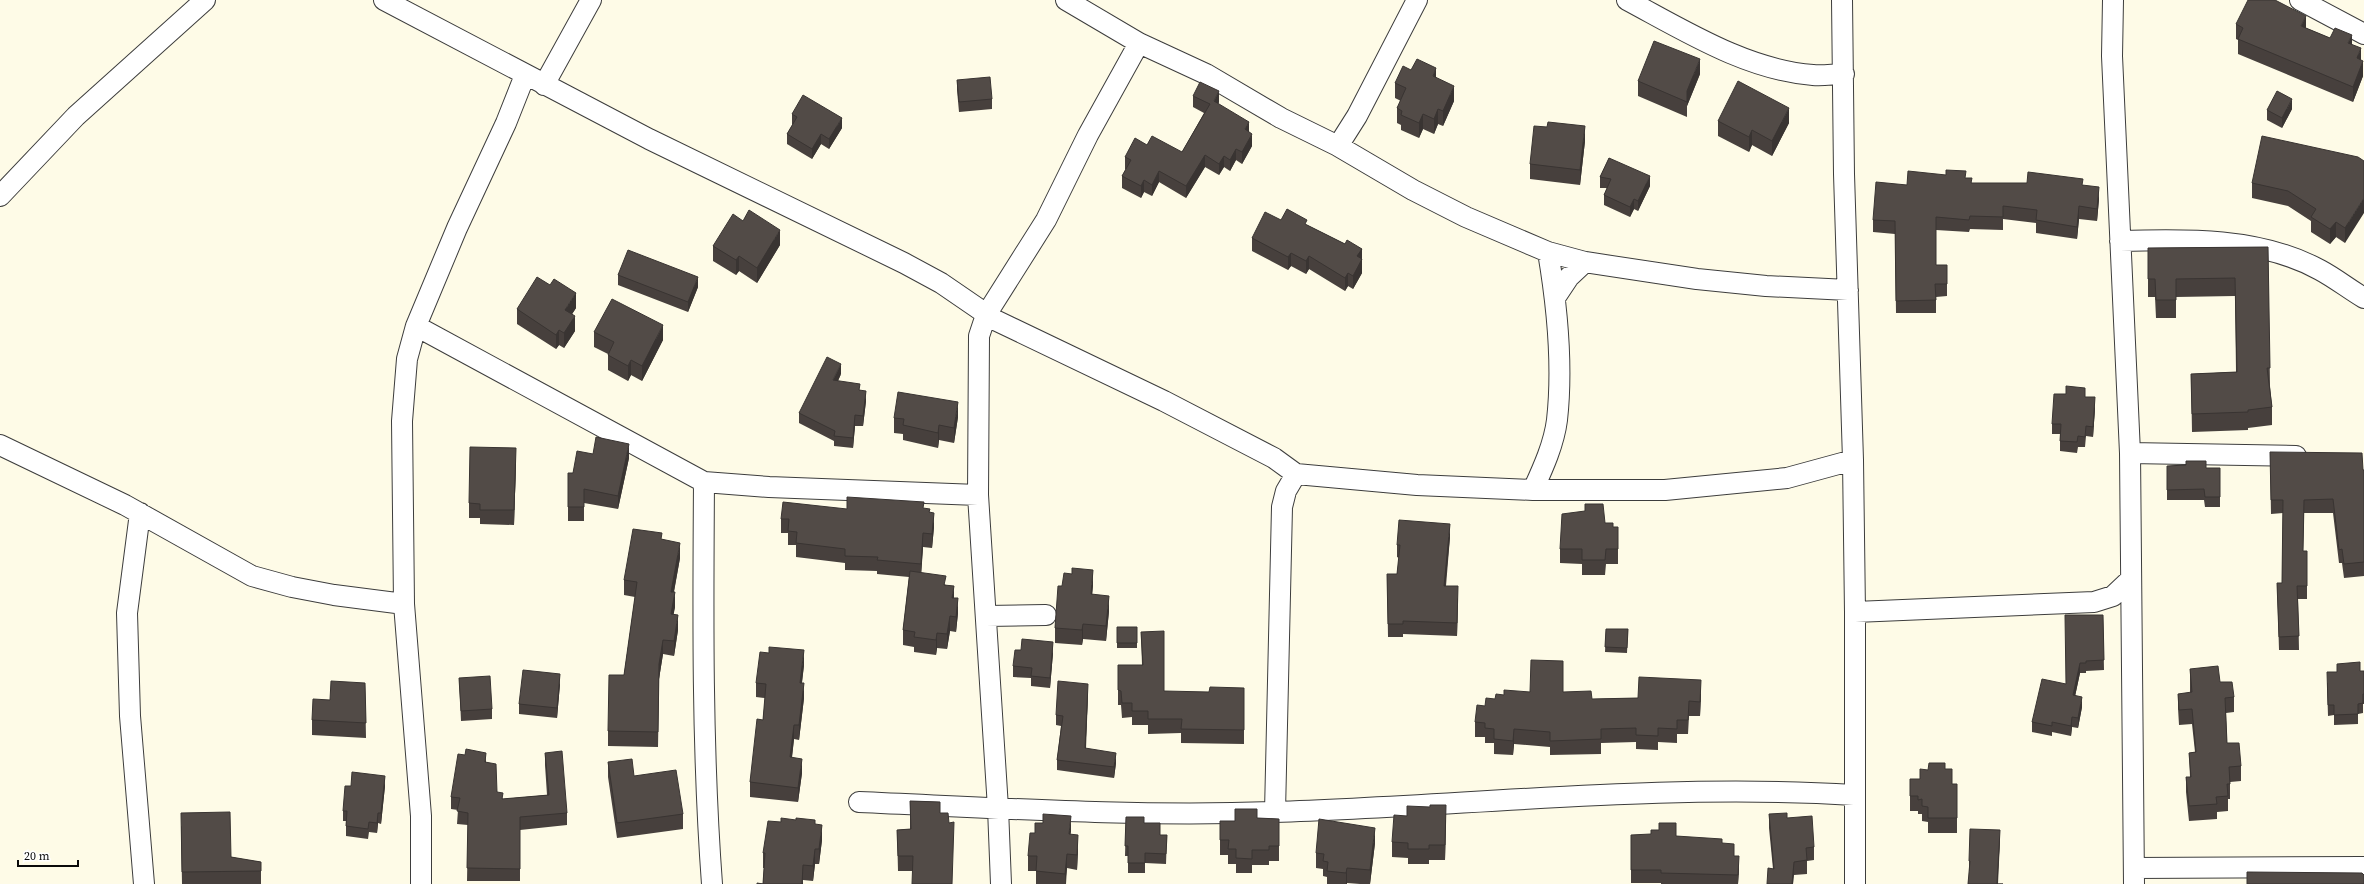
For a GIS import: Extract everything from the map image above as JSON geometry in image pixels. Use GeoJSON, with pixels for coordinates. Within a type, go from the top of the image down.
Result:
{"type":"FeatureCollection","features":[{"type":"Feature","properties":{"kind":"street"},"geometry":{"type":"LineString","coordinates":[[0,196],[76,116],[206,0]]}},
{"type":"Feature","properties":{"kind":"street"},"geometry":{"type":"LineString","coordinates":[[384,0],[525,76],[649,140],[904,263],[953,290],[986,314],[1259,450],[1296,474],[1417,484],[1533,490],[1665,490],[1725,486],[1788,478],[1853,460]]}},
{"type":"Feature","properties":{"kind":"street"},"geometry":{"type":"LineString","coordinates":[[544,85],[591,0]]}},
{"type":"Feature","properties":{"kind":"street"},"geometry":{"type":"LineString","coordinates":[[1066,0],[1139,43],[1206,74],[1281,118],[1338,146],[1372,167],[1466,217],[1548,252],[1585,262],[1697,279],[1766,286],[1848,290]]}},
{"type":"Feature","properties":{"kind":"street"},"geometry":{"type":"LineString","coordinates":[[1338,146],[1361,110],[1417,0]]}},
{"type":"Feature","properties":{"kind":"street"},"geometry":{"type":"LineString","coordinates":[[1627,0],[1695,36],[1734,54],[1785,70],[1813,75],[1844,74]]}},
{"type":"Feature","properties":{"kind":"street"},"geometry":{"type":"LineString","coordinates":[[1842,0],[1844,174],[1856,612],[1854,795],[1855,884]]}},
{"type":"Feature","properties":{"kind":"street"},"geometry":{"type":"LineString","coordinates":[[2113,0],[2112,56],[2130,453],[2134,876],[2364,867]]}},
{"type":"Feature","properties":{"kind":"street"},"geometry":{"type":"LineString","coordinates":[[2300,0],[2364,34]]}},
{"type":"Feature","properties":{"kind":"street"},"geometry":{"type":"LineString","coordinates":[[1000,884],[998,808],[978,496],[978,353],[981,329],[986,314],[1046,220],[1088,135],[1139,43]]}},
{"type":"Feature","properties":{"kind":"street"},"geometry":{"type":"LineString","coordinates":[[421,884],[421,816],[404,604],[402,421],[407,359],[416,326],[457,228],[503,130],[525,76]]}},
{"type":"Feature","properties":{"kind":"street"},"geometry":{"type":"LineString","coordinates":[[2120,241],[2201,239],[2246,246],[2287,257],[2320,270],[2364,298]]}},
{"type":"Feature","properties":{"kind":"street"},"geometry":{"type":"LineString","coordinates":[[1533,490],[1549,452],[1557,421],[1558,380],[1556,298],[1548,252]]}},
{"type":"Feature","properties":{"kind":"street"},"geometry":{"type":"LineString","coordinates":[[1556,298],[1569,277],[1585,262]]}},
{"type":"Feature","properties":{"kind":"street"},"geometry":{"type":"LineString","coordinates":[[416,326],[704,482],[769,487],[978,496]]}},
{"type":"Feature","properties":{"kind":"street"},"geometry":{"type":"LineString","coordinates":[[0,445],[140,513],[252,576],[292,587],[334,595],[404,604]]}},
{"type":"Feature","properties":{"kind":"street"},"geometry":{"type":"LineString","coordinates":[[2130,453],[2313,456]]}},
{"type":"Feature","properties":{"kind":"street"},"geometry":{"type":"LineString","coordinates":[[1275,812],[1282,507],[1286,491],[1296,474]]}},
{"type":"Feature","properties":{"kind":"street"},"geometry":{"type":"LineString","coordinates":[[704,482],[704,711],[706,797],[712,884]]}},
{"type":"Feature","properties":{"kind":"street"},"geometry":{"type":"LineString","coordinates":[[140,513],[127,613],[130,716],[144,884]]}},
{"type":"Feature","properties":{"kind":"street"},"geometry":{"type":"LineString","coordinates":[[1856,612],[2094,602],[2113,596],[2131,579]]}},
{"type":"Feature","properties":{"kind":"street"},"geometry":{"type":"LineString","coordinates":[[986,616],[1046,615]]}},
{"type":"Feature","properties":{"kind":"street"},"geometry":{"type":"LineString","coordinates":[[860,802],[998,808],[1047,812],[1275,812],[1673,792],[1780,791],[1854,795]]}},
{"type":"Feature","properties":{"kind":"building"},"geometry":{"type":"Polygon","coordinates":[[[2248,0],[2275,0],[2306,16],[2301,26],[2330,38],[2335,28],[2352,35],[2348,43],[2361,48],[2357,58],[2363,61],[2353,87],[2238,39],[2243,28],[2236,24],[2248,0]]]}},
{"type":"Feature","properties":{"kind":"building"},"geometry":{"type":"Polygon","coordinates":[[[1654,41],[1700,59],[1687,91],[1687,102],[1638,81],[1654,41]]]}},
{"type":"Feature","properties":{"kind":"building"},"geometry":{"type":"Polygon","coordinates":[[[1417,59],[1436,68],[1433,76],[1454,86],[1443,111],[1438,109],[1434,119],[1423,114],[1419,123],[1401,115],[1402,111],[1397,108],[1406,88],[1395,83],[1403,66],[1411,70],[1417,59]]]}},
{"type":"Feature","properties":{"kind":"building"},"geometry":{"type":"Polygon","coordinates":[[[990,77],[992,99],[959,102],[957,80],[990,77]]]}},
{"type":"Feature","properties":{"kind":"building"},"geometry":{"type":"Polygon","coordinates":[[[1738,81],[1789,108],[1772,141],[1752,130],[1749,137],[1718,121],[1738,81]]]}},
{"type":"Feature","properties":{"kind":"building"},"geometry":{"type":"Polygon","coordinates":[[[1200,82],[1219,91],[1214,101],[1249,122],[1245,129],[1252,134],[1242,152],[1236,149],[1230,160],[1224,156],[1219,164],[1205,155],[1186,186],[1159,171],[1152,185],[1144,180],[1141,186],[1122,176],[1131,160],[1125,157],[1135,138],[1147,145],[1152,136],[1182,152],[1210,104],[1193,96],[1200,82]]]}},
{"type":"Feature","properties":{"kind":"building"},"geometry":{"type":"Polygon","coordinates":[[[2277,91],[2292,99],[2282,118],[2267,110],[2277,91]]]}},
{"type":"Feature","properties":{"kind":"building"},"geometry":{"type":"Polygon","coordinates":[[[803,95],[842,118],[829,139],[821,134],[812,149],[787,134],[797,117],[792,114],[803,95]]]}},
{"type":"Feature","properties":{"kind":"building"},"geometry":{"type":"Polygon","coordinates":[[[1548,122],[1585,126],[1580,170],[1530,164],[1534,126],[1547,127],[1548,122]]]}},
{"type":"Feature","properties":{"kind":"building"},"geometry":{"type":"Polygon","coordinates":[[[2262,136],[2358,157],[2364,161],[2364,198],[2345,228],[2336,222],[2330,229],[2311,217],[2316,209],[2288,191],[2252,183],[2262,136]]]}},
{"type":"Feature","properties":{"kind":"building"},"geometry":{"type":"Polygon","coordinates":[[[1609,158],[1650,176],[1638,201],[1634,199],[1630,207],[1604,195],[1611,179],[1600,177],[1609,158]]]}},
{"type":"Feature","properties":{"kind":"building"},"geometry":{"type":"Polygon","coordinates":[[[1946,170],[1966,171],[1965,178],[1972,178],[1971,183],[2027,183],[2028,172],[2083,179],[2082,185],[2099,187],[2097,209],[2079,206],[2077,227],[2036,220],[2037,210],[2003,206],[2003,217],[1970,216],[1969,220],[1936,217],[1936,265],[1947,265],[1947,284],[1935,284],[1936,300],[1896,301],[1895,221],[1873,220],[1876,182],[1907,185],[1908,171],[1946,175],[1946,170]]]}},
{"type":"Feature","properties":{"kind":"building"},"geometry":{"type":"Polygon","coordinates":[[[1287,209],[1307,220],[1305,224],[1345,244],[1347,240],[1362,249],[1357,256],[1362,259],[1353,276],[1348,273],[1345,278],[1309,256],[1306,261],[1291,253],[1288,257],[1252,238],[1265,212],[1281,220],[1287,209]]]}},
{"type":"Feature","properties":{"kind":"building"},"geometry":{"type":"Polygon","coordinates":[[[749,210],[780,230],[757,268],[739,256],[736,260],[713,246],[733,214],[743,221],[749,210]]]}},
{"type":"Feature","properties":{"kind":"building"},"geometry":{"type":"Polygon","coordinates":[[[2268,247],[2270,368],[2267,368],[2272,407],[2248,410],[2248,412],[2192,414],[2191,374],[2237,372],[2235,278],[2176,279],[2176,300],[2156,300],[2155,279],[2148,279],[2148,248],[2268,247]]]}},
{"type":"Feature","properties":{"kind":"building"},"geometry":{"type":"Polygon","coordinates":[[[628,250],[698,277],[688,302],[618,275],[628,250]]]}},
{"type":"Feature","properties":{"kind":"building"},"geometry":{"type":"Polygon","coordinates":[[[537,277],[550,285],[554,279],[576,293],[565,310],[575,316],[564,333],[559,330],[556,335],[517,309],[537,277]]]}},
{"type":"Feature","properties":{"kind":"building"},"geometry":{"type":"Polygon","coordinates":[[[612,299],[663,325],[642,366],[631,360],[628,366],[608,355],[614,342],[594,332],[612,299]]]}},
{"type":"Feature","properties":{"kind":"building"},"geometry":{"type":"Polygon","coordinates":[[[827,357],[841,364],[833,380],[860,384],[859,390],[866,391],[863,416],[855,415],[853,438],[834,436],[835,431],[799,413],[827,357]]]}},
{"type":"Feature","properties":{"kind":"building"},"geometry":{"type":"Polygon","coordinates":[[[2066,386],[2085,388],[2085,397],[2095,397],[2093,427],[2086,426],[2085,437],[2078,436],[2077,442],[2060,441],[2061,424],[2052,424],[2054,394],[2066,394],[2066,386]]]}},
{"type":"Feature","properties":{"kind":"building"},"geometry":{"type":"Polygon","coordinates":[[[898,392],[958,402],[954,428],[939,425],[938,433],[903,425],[904,419],[894,418],[898,392]]]}},
{"type":"Feature","properties":{"kind":"building"},"geometry":{"type":"Polygon","coordinates":[[[596,437],[629,444],[618,496],[584,489],[584,507],[568,507],[568,473],[573,473],[577,451],[593,454],[596,437]]]}},
{"type":"Feature","properties":{"kind":"building"},"geometry":{"type":"Polygon","coordinates":[[[470,447],[516,448],[514,510],[480,510],[480,504],[469,503],[470,447]]]}},
{"type":"Feature","properties":{"kind":"building"},"geometry":{"type":"Polygon","coordinates":[[[2270,452],[2362,453],[2364,470],[2364,562],[2344,564],[2342,549],[2339,550],[2333,499],[2304,500],[2303,551],[2307,551],[2307,586],[2297,586],[2299,636],[2279,637],[2277,583],[2282,583],[2283,500],[2271,500],[2270,452]]]}},
{"type":"Feature","properties":{"kind":"building"},"geometry":{"type":"Polygon","coordinates":[[[2186,461],[2206,461],[2206,468],[2220,468],[2220,497],[2205,497],[2204,489],[2167,490],[2167,466],[2186,465],[2186,461]]]}},
{"type":"Feature","properties":{"kind":"building"},"geometry":{"type":"Polygon","coordinates":[[[847,497],[924,502],[923,508],[930,509],[929,512],[934,513],[932,534],[923,533],[921,564],[877,560],[878,557],[845,556],[845,549],[796,543],[797,532],[788,531],[789,519],[781,519],[783,502],[847,509],[847,497]]]}},
{"type":"Feature","properties":{"kind":"building"},"geometry":{"type":"Polygon","coordinates":[[[1585,504],[1603,504],[1605,523],[1613,523],[1613,527],[1618,527],[1618,549],[1606,549],[1605,560],[1582,560],[1582,549],[1560,549],[1562,514],[1585,511],[1585,504]]]}},
{"type":"Feature","properties":{"kind":"building"},"geometry":{"type":"Polygon","coordinates":[[[1399,520],[1450,524],[1444,586],[1458,586],[1457,623],[1403,621],[1403,624],[1388,624],[1387,574],[1397,574],[1400,545],[1397,545],[1399,520]]]}},
{"type":"Feature","properties":{"kind":"building"},"geometry":{"type":"Polygon","coordinates":[[[633,529],[662,533],[661,539],[680,543],[671,592],[675,592],[671,614],[678,615],[674,641],[663,640],[659,664],[658,732],[608,731],[609,675],[624,675],[637,582],[624,580],[633,529]]]}},
{"type":"Feature","properties":{"kind":"building"},"geometry":{"type":"Polygon","coordinates":[[[1072,568],[1093,570],[1091,594],[1109,596],[1106,626],[1083,624],[1082,630],[1055,628],[1058,586],[1062,586],[1064,573],[1072,574],[1072,568]]]}},
{"type":"Feature","properties":{"kind":"building"},"geometry":{"type":"Polygon","coordinates":[[[910,571],[946,576],[944,585],[954,586],[952,598],[958,598],[956,617],[950,616],[947,634],[937,633],[936,640],[914,637],[915,632],[903,630],[910,571]]]}},
{"type":"Feature","properties":{"kind":"building"},"geometry":{"type":"Polygon","coordinates":[[[2065,615],[2103,615],[2104,660],[2086,661],[2086,663],[2080,663],[2073,695],[2082,697],[2078,718],[2072,717],[2071,726],[2052,722],[2052,726],[2032,722],[2042,679],[2066,684],[2065,615]]]}},
{"type":"Feature","properties":{"kind":"building"},"geometry":{"type":"Polygon","coordinates":[[[1117,627],[1137,627],[1137,643],[1117,643],[1117,627]]]}},
{"type":"Feature","properties":{"kind":"building"},"geometry":{"type":"Polygon","coordinates":[[[1606,629],[1628,629],[1627,648],[1605,647],[1606,629]]]}},
{"type":"Feature","properties":{"kind":"building"},"geometry":{"type":"Polygon","coordinates":[[[1164,631],[1164,691],[1209,692],[1210,687],[1244,688],[1244,730],[1181,729],[1182,719],[1148,719],[1148,711],[1132,711],[1132,703],[1122,703],[1121,691],[1118,690],[1118,665],[1143,665],[1141,632],[1164,631]]]}},
{"type":"Feature","properties":{"kind":"building"},"geometry":{"type":"Polygon","coordinates":[[[1022,639],[1053,642],[1050,678],[1031,676],[1032,668],[1013,666],[1015,650],[1021,650],[1022,639]]]}},
{"type":"Feature","properties":{"kind":"building"},"geometry":{"type":"Polygon","coordinates":[[[769,647],[804,650],[800,683],[804,683],[799,725],[794,725],[790,757],[802,759],[798,788],[750,782],[757,719],[763,720],[766,684],[756,683],[760,652],[769,653],[769,647]]]}},
{"type":"Feature","properties":{"kind":"building"},"geometry":{"type":"Polygon","coordinates":[[[1531,660],[1563,661],[1563,692],[1591,691],[1592,699],[1638,698],[1639,677],[1701,680],[1700,702],[1689,701],[1688,720],[1677,720],[1677,729],[1658,728],[1658,736],[1636,735],[1636,728],[1601,729],[1601,739],[1550,741],[1550,732],[1514,729],[1513,741],[1494,739],[1494,729],[1485,728],[1485,723],[1475,722],[1477,705],[1485,706],[1486,698],[1495,699],[1496,694],[1504,695],[1504,690],[1530,692],[1531,660]]]}},
{"type":"Feature","properties":{"kind":"building"},"geometry":{"type":"Polygon","coordinates":[[[2360,662],[2360,671],[2364,671],[2364,694],[2363,703],[2358,704],[2358,714],[2334,715],[2334,705],[2328,705],[2327,672],[2337,672],[2337,664],[2360,662]]]}},
{"type":"Feature","properties":{"kind":"building"},"geometry":{"type":"Polygon","coordinates":[[[2218,666],[2220,682],[2232,682],[2234,697],[2225,698],[2227,743],[2239,743],[2241,766],[2229,767],[2230,784],[2227,784],[2228,796],[2216,797],[2217,804],[2189,806],[2186,777],[2191,777],[2189,753],[2196,752],[2192,709],[2179,710],[2178,694],[2192,692],[2190,669],[2218,666]]]}},
{"type":"Feature","properties":{"kind":"building"},"geometry":{"type":"Polygon","coordinates":[[[523,670],[560,674],[557,708],[519,704],[523,670]]]}},
{"type":"Feature","properties":{"kind":"building"},"geometry":{"type":"Polygon","coordinates":[[[490,676],[492,709],[461,711],[459,678],[490,676]]]}},
{"type":"Feature","properties":{"kind":"building"},"geometry":{"type":"Polygon","coordinates":[[[331,681],[365,683],[366,723],[312,720],[313,699],[330,700],[331,681]]]}},
{"type":"Feature","properties":{"kind":"building"},"geometry":{"type":"Polygon","coordinates":[[[1058,681],[1088,684],[1085,748],[1116,753],[1114,767],[1057,760],[1063,716],[1056,715],[1058,681]]]}},
{"type":"Feature","properties":{"kind":"building"},"geometry":{"type":"Polygon","coordinates":[[[466,749],[486,753],[485,762],[496,764],[497,792],[503,793],[502,799],[549,795],[545,753],[562,751],[567,813],[520,817],[520,869],[467,868],[468,813],[457,811],[460,798],[451,797],[458,754],[465,755],[466,749]]]}},
{"type":"Feature","properties":{"kind":"building"},"geometry":{"type":"Polygon","coordinates":[[[632,759],[634,776],[676,770],[683,814],[617,823],[608,762],[632,759]]]}},
{"type":"Feature","properties":{"kind":"building"},"geometry":{"type":"Polygon","coordinates":[[[1929,763],[1945,763],[1945,769],[1952,769],[1952,784],[1957,784],[1957,818],[1928,818],[1928,807],[1922,806],[1922,799],[1918,800],[1918,796],[1910,796],[1910,779],[1920,779],[1920,769],[1928,770],[1929,763]]]}},
{"type":"Feature","properties":{"kind":"building"},"geometry":{"type":"Polygon","coordinates":[[[352,772],[385,776],[381,813],[378,813],[377,823],[369,822],[368,829],[346,826],[347,811],[343,811],[345,786],[351,786],[352,772]]]}},
{"type":"Feature","properties":{"kind":"building"},"geometry":{"type":"Polygon","coordinates":[[[910,801],[940,802],[940,813],[948,813],[949,823],[954,822],[952,884],[912,884],[913,856],[898,856],[897,830],[911,829],[910,801]]]}},
{"type":"Feature","properties":{"kind":"building"},"geometry":{"type":"Polygon","coordinates":[[[1430,805],[1446,805],[1445,845],[1429,845],[1429,849],[1408,849],[1408,843],[1392,842],[1394,815],[1407,816],[1407,806],[1430,807],[1430,805]]]}},
{"type":"Feature","properties":{"kind":"building"},"geometry":{"type":"Polygon","coordinates":[[[1235,809],[1257,809],[1257,818],[1279,819],[1279,846],[1269,846],[1269,850],[1252,850],[1252,859],[1236,858],[1236,849],[1228,849],[1229,840],[1220,840],[1220,821],[1235,821],[1235,809]]]}},
{"type":"Feature","properties":{"kind":"building"},"geometry":{"type":"Polygon","coordinates":[[[230,812],[231,857],[261,862],[261,871],[182,872],[181,813],[230,812]]]}},
{"type":"Feature","properties":{"kind":"building"},"geometry":{"type":"Polygon","coordinates":[[[1787,813],[1787,818],[1812,816],[1814,847],[1806,848],[1807,860],[1794,862],[1792,884],[1767,884],[1768,868],[1774,869],[1769,814],[1787,813]]]}},
{"type":"Feature","properties":{"kind":"building"},"geometry":{"type":"Polygon","coordinates":[[[1043,814],[1071,816],[1069,834],[1078,835],[1077,855],[1067,854],[1065,874],[1036,871],[1037,856],[1028,856],[1030,833],[1035,833],[1035,823],[1043,823],[1043,814]]]}},
{"type":"Feature","properties":{"kind":"building"},"geometry":{"type":"Polygon","coordinates":[[[1126,817],[1144,817],[1144,823],[1160,823],[1160,835],[1167,835],[1166,854],[1145,853],[1145,863],[1128,863],[1128,846],[1125,846],[1126,817]]]}},
{"type":"Feature","properties":{"kind":"building"},"geometry":{"type":"Polygon","coordinates":[[[781,818],[796,820],[796,818],[815,820],[815,824],[822,825],[819,849],[815,849],[813,866],[803,865],[802,884],[763,884],[765,853],[763,853],[768,821],[781,822],[781,818]]]}},
{"type":"Feature","properties":{"kind":"building"},"geometry":{"type":"Polygon","coordinates":[[[1319,819],[1375,828],[1370,870],[1347,868],[1346,873],[1327,871],[1328,862],[1323,861],[1324,854],[1316,853],[1319,819]]]}},
{"type":"Feature","properties":{"kind":"building"},"geometry":{"type":"Polygon","coordinates":[[[1659,823],[1676,823],[1676,836],[1722,839],[1722,843],[1734,844],[1734,856],[1739,856],[1738,875],[1661,873],[1661,870],[1631,870],[1631,835],[1651,834],[1651,830],[1659,830],[1659,823]]]}},
{"type":"Feature","properties":{"kind":"building"},"geometry":{"type":"Polygon","coordinates":[[[1970,829],[2000,830],[1997,884],[1968,884],[1970,829]]]}},
{"type":"Feature","properties":{"kind":"building"},"geometry":{"type":"Polygon","coordinates":[[[2247,872],[2362,873],[2364,875],[2364,884],[2247,884],[2247,872]]]}}]}
